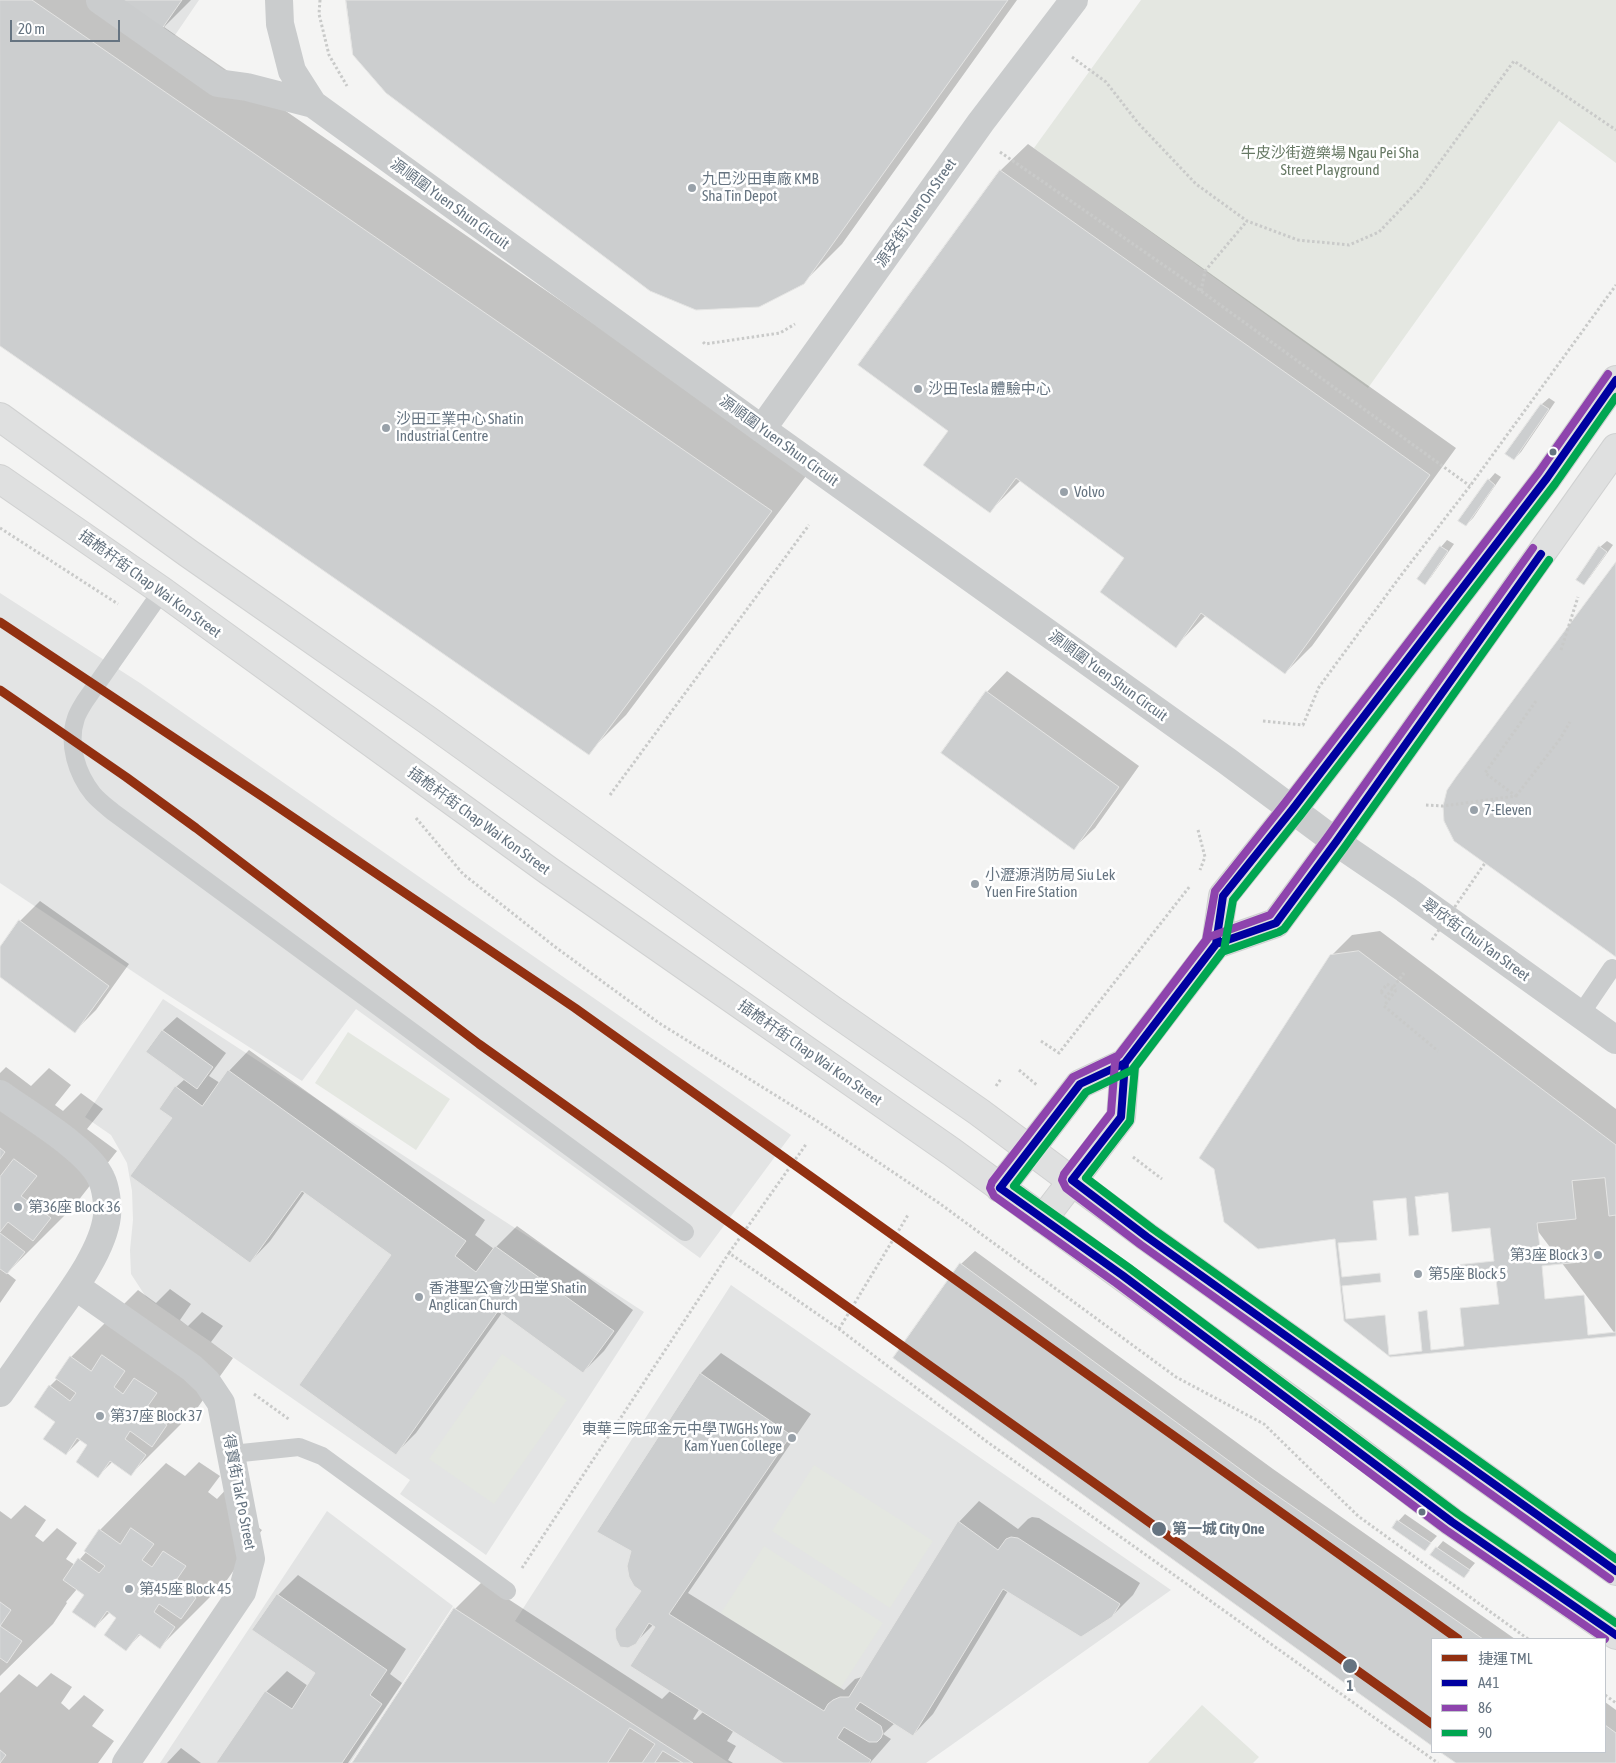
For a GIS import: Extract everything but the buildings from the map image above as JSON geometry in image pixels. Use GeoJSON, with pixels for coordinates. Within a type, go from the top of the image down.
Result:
{"type":"FeatureCollection","features":[{"type":"Feature","properties":{"kind":"street"},"geometry":{"type":"LineString","coordinates":[[100,0],[218,83],[247,87],[312,104]]}},
{"type":"Feature","properties":{"kind":"street","name":"源順圍 Yuen Shun Circuit"},"geometry":{"type":"LineString","coordinates":[[279,0],[280,24],[292,70],[312,104],[762,429],[1227,761],[1336,842]]}},
{"type":"Feature","properties":{"kind":"street","name":"源安街 Yuen On Street"},"geometry":{"type":"LineString","coordinates":[[762,429],[981,122],[1074,0]]}},
{"type":"Feature","properties":{"kind":"street"},"geometry":{"type":"LineString","coordinates":[[1000,1188],[1080,1084],[1125,1063],[1216,944],[1224,896],[1546,478],[1616,380]]}},
{"type":"Feature","properties":{"kind":"street"},"geometry":{"type":"LineString","coordinates":[[0,417],[188,554],[434,724],[1029,1149],[1155,1243],[1616,1571]]}},
{"type":"Feature","properties":{"kind":"street"},"geometry":{"type":"LineString","coordinates":[[1216,944],[1276,923],[1336,842],[1616,448]]}},
{"type":"Feature","properties":{"kind":"street","name":"插桅杆街 Chap Wai Kon Street"},"geometry":{"type":"LineString","coordinates":[[0,479],[162,591],[549,871],[916,1126],[1250,1370],[1452,1522],[1616,1635]]}},
{"type":"Feature","properties":{"kind":"street","name":"翠欣街 Chui Yan Street"},"geometry":{"type":"LineString","coordinates":[[1336,842],[1616,1040]]}},
{"type":"Feature","properties":{"kind":"street"},"geometry":{"type":"LineString","coordinates":[[1043,1219],[1121,1117],[1125,1063]]}},
{"type":"Feature","properties":{"kind":"street"},"geometry":{"type":"LineString","coordinates":[[0,1094],[72,1145],[87,1159],[102,1178],[107,1216],[100,1240],[76,1286],[0,1393]]}},
{"type":"Feature","properties":{"kind":"street","name":"得寶街 Tak Po Street"},"geometry":{"type":"LineString","coordinates":[[76,1286],[192,1368],[207,1382],[221,1403],[251,1559],[242,1592],[126,1763]]}},
{"type":"Feature","properties":{"kind":"lane"},"geometry":{"type":"LineString","coordinates":[[162,591],[85,701],[76,718],[73,734],[74,756],[83,778],[94,796],[113,812],[685,1232]]}},
{"type":"Feature","properties":{"kind":"lane"},"geometry":{"type":"LineString","coordinates":[[1580,1014],[1612,968]]}},
{"type":"Feature","properties":{"kind":"lane"},"geometry":{"type":"LineString","coordinates":[[232,1454],[299,1447],[322,1456],[507,1592]]}},
{"type":"Feature","properties":{"kind":"path"},"geometry":{"type":"LineString","coordinates":[[320,0],[319,14],[328,54],[347,85],[354,92]]}},
{"type":"Feature","properties":{"kind":"path"},"geometry":{"type":"LineString","coordinates":[[1070,56],[1106,82],[1138,123],[1196,184],[1247,221],[1298,240],[1349,245],[1379,232],[1420,189],[1514,61],[1616,130]]}},
{"type":"Feature","properties":{"kind":"path"},"geometry":{"type":"LineString","coordinates":[[1000,152],[1201,291],[1470,486]]}},
{"type":"Feature","properties":{"kind":"path"},"geometry":{"type":"LineString","coordinates":[[1201,291],[1205,271],[1247,221]]}},
{"type":"Feature","properties":{"kind":"path"},"geometry":{"type":"LineString","coordinates":[[1263,721],[1303,725],[1319,687],[1402,574],[1470,486],[1616,285]]}},
{"type":"Feature","properties":{"kind":"path"},"geometry":{"type":"LineString","coordinates":[[696,338],[705,344],[780,334],[802,319]]}},
{"type":"Feature","properties":{"kind":"path"},"geometry":{"type":"LineString","coordinates":[[610,796],[809,525]]}},
{"type":"Feature","properties":{"kind":"path"},"geometry":{"type":"LineString","coordinates":[[0,528],[141,619]]}},
{"type":"Feature","properties":{"kind":"path"},"geometry":{"type":"LineString","coordinates":[[1561,650],[1578,597]]}},
{"type":"Feature","properties":{"kind":"path"},"geometry":{"type":"LineString","coordinates":[[1516,796],[1485,773],[1536,701]]}},
{"type":"Feature","properties":{"kind":"path"},"geometry":{"type":"LineString","coordinates":[[1426,806],[1443,806],[1516,796],[1570,722]]}},
{"type":"Feature","properties":{"kind":"path"},"geometry":{"type":"LineString","coordinates":[[415,817],[463,874],[554,946],[659,1023],[816,1121],[939,1203],[1176,1376],[1264,1424],[1358,1516],[1527,1638]]}},
{"type":"Feature","properties":{"kind":"path"},"geometry":{"type":"LineString","coordinates":[[1198,830],[1205,857],[1198,872]]}},
{"type":"Feature","properties":{"kind":"path"},"geometry":{"type":"LineString","coordinates":[[1432,940],[1485,864]]}},
{"type":"Feature","properties":{"kind":"path"},"geometry":{"type":"LineString","coordinates":[[1041,1040],[1059,1053],[1195,880]]}},
{"type":"Feature","properties":{"kind":"path"},"geometry":{"type":"LineString","coordinates":[[1404,973],[1386,997],[1381,992],[1386,984],[1396,990],[1384,1006],[1438,1051]]}},
{"type":"Feature","properties":{"kind":"path"},"geometry":{"type":"LineString","coordinates":[[507,1592],[729,1253],[807,1143]]}},
{"type":"Feature","properties":{"kind":"path"},"geometry":{"type":"LineString","coordinates":[[839,1330],[908,1215]]}},
{"type":"Feature","properties":{"kind":"path"},"geometry":{"type":"LineString","coordinates":[[729,1253],[839,1330],[986,1441],[1438,1763]]}},
{"type":"Feature","properties":{"kind":"shaded area"},"geometry":{"type":"Polygon","coordinates":[[[111,0],[199,0],[171,41],[111,0]]]}},
{"type":"Feature","properties":{"kind":"shaded area"},"geometry":{"type":"Polygon","coordinates":[[[0,593],[140,683],[791,1135],[700,1258],[356,1009],[302,1081],[168,995],[0,883],[0,593]]]}},
{"type":"Feature","properties":{"kind":"shaded area"},"geometry":{"type":"Polygon","coordinates":[[[163,999],[644,1312],[486,1555],[400,1494],[410,1480],[146,1297],[131,1274],[132,1191],[127,1163],[111,1135],[85,1117],[163,999]]]}},
{"type":"Feature","properties":{"kind":"shaded area","name":"東華三院邱金元中學 TWGHs Yow Kam Yuen College"},"geometry":{"type":"Polygon","coordinates":[[[731,1285],[1171,1590],[926,1763],[729,1763],[515,1621],[731,1285]]]}},
{"type":"Feature","properties":{"kind":"shaded area"},"geometry":{"type":"Polygon","coordinates":[[[327,1511],[453,1606],[350,1763],[160,1763],[327,1511]]]}},
{"type":"Feature","properties":{"kind":"green space","name":"牛皮沙街遊樂場 Ngau Pei Sha Street Playground"},"geometry":{"type":"Polygon","coordinates":[[[1141,0],[1616,0],[1616,163],[1559,121],[1368,388],[1034,148],[1141,0]]]}},
{"type":"Feature","properties":{"kind":"green space"},"geometry":{"type":"Polygon","coordinates":[[[348,1032],[450,1099],[416,1150],[315,1083],[348,1032]]]}},
{"type":"Feature","properties":{"kind":"green space"},"geometry":{"type":"Polygon","coordinates":[[[502,1354],[567,1400],[494,1504],[429,1459],[502,1354]]]}},
{"type":"Feature","properties":{"kind":"green space"},"geometry":{"type":"Polygon","coordinates":[[[814,1465],[933,1541],[890,1608],[772,1531],[814,1465]]]}},
{"type":"Feature","properties":{"kind":"green space"},"geometry":{"type":"Polygon","coordinates":[[[764,1546],[883,1623],[840,1689],[721,1613],[764,1546]]]}},
{"type":"Feature","properties":{"kind":"green space"},"geometry":{"type":"Polygon","coordinates":[[[1202,1705],[1259,1757],[1253,1763],[1148,1763],[1202,1705]]]}},
{"type":"Feature","properties":{"kind":"metro line","name":"TML"},"geometry":{"type":"LineString","coordinates":[[0,622],[575,1008],[1457,1638]]}},
{"type":"Feature","properties":{"kind":"metro line","name":"TML"},"geometry":{"type":"LineString","coordinates":[[0,690],[196,828],[479,1044],[1431,1723]]}},
{"type":"Feature","properties":{"kind":"transit line","name":"86"},"geometry":{"type":"LineString","coordinates":[[1604,1638],[1446,1530],[1116,1283],[994,1196],[990,1188],[992,1182],[1073,1077],[1119,1055],[1206,940],[1215,891],[1539,472],[1608,374]]}},
{"type":"Feature","properties":{"kind":"transit line","name":"A41"},"geometry":{"type":"LineString","coordinates":[[1616,380],[1547,478],[1292,810],[1223,896],[1216,944],[1125,1063],[1080,1084],[1000,1188],[1122,1275],[1452,1522],[1616,1635]]}},
{"type":"Feature","properties":{"kind":"transit line","name":"90"},"geometry":{"type":"LineString","coordinates":[[1616,397],[1555,484],[1300,816],[1233,900],[1224,950],[1132,1070],[1086,1092],[1014,1186],[1128,1267],[1458,1514],[1616,1623]]}},
{"type":"Feature","properties":{"kind":"transit line","name":"86"},"geometry":{"type":"LineString","coordinates":[[1533,548],[1270,915],[1209,937],[1117,1057],[1111,1113],[1064,1174],[1062,1180],[1066,1188],[1141,1245],[1610,1579]]}},
{"type":"Feature","properties":{"kind":"transit line","name":"A41"},"geometry":{"type":"LineString","coordinates":[[1541,554],[1276,923],[1216,944],[1125,1063],[1121,1117],[1072,1180],[1147,1237],[1616,1571]]}},
{"type":"Feature","properties":{"kind":"transit line","name":"90"},"geometry":{"type":"LineString","coordinates":[[1549,560],[1284,929],[1222,952],[1135,1067],[1130,1121],[1086,1178],[1153,1229],[1616,1559]]}},
{"type":"Feature","properties":{"kind":"place","name":"九巴沙田車廠 KMB Sha Tin Depot"},"geometry":{"type":"Point","coordinates":[692,188]}},
{"type":"Feature","properties":{"kind":"place","name":"沙田 Tesla 體驗中心"},"geometry":{"type":"Point","coordinates":[918,389]}},
{"type":"Feature","properties":{"kind":"place","name":"沙田工業中心 Shatin Industrial Centre"},"geometry":{"type":"Point","coordinates":[386,428]}},
{"type":"Feature","properties":{"kind":"place","name":"Volvo"},"geometry":{"type":"Point","coordinates":[1064,492]}},
{"type":"Feature","properties":{"kind":"place","name":"7-Eleven"},"geometry":{"type":"Point","coordinates":[1474,810]}},
{"type":"Feature","properties":{"kind":"place","name":"小瀝源消防局 Siu Lek Yuen Fire Station"},"geometry":{"type":"Point","coordinates":[975,884]}},
{"type":"Feature","properties":{"kind":"place","name":"第36座 Block 36"},"geometry":{"type":"Point","coordinates":[18,1207]}},
{"type":"Feature","properties":{"kind":"place","name":"第3座 Block 3"},"geometry":{"type":"Point","coordinates":[1598,1255]}},
{"type":"Feature","properties":{"kind":"place","name":"第5座 Block 5"},"geometry":{"type":"Point","coordinates":[1418,1274]}},
{"type":"Feature","properties":{"kind":"place","name":"香港聖公會沙田堂 Shatin Anglican Church"},"geometry":{"type":"Point","coordinates":[419,1297]}},
{"type":"Feature","properties":{"kind":"place","name":"第37座 Block 37"},"geometry":{"type":"Point","coordinates":[100,1416]}},
{"type":"Feature","properties":{"kind":"place","name":"東華三院邱金元中學 TWGHs Yow Kam Yuen College"},"geometry":{"type":"Point","coordinates":[792,1438]}},
{"type":"Feature","properties":{"kind":"place","name":"第一城 City One"},"geometry":{"type":"Point","coordinates":[1159,1529]}},
{"type":"Feature","properties":{"kind":"place","name":"第45座 Block 45"},"geometry":{"type":"Point","coordinates":[129,1589]}},
{"type":"Feature","properties":{"kind":"place","name":"1"},"geometry":{"type":"Point","coordinates":[1350,1666]}}]}
